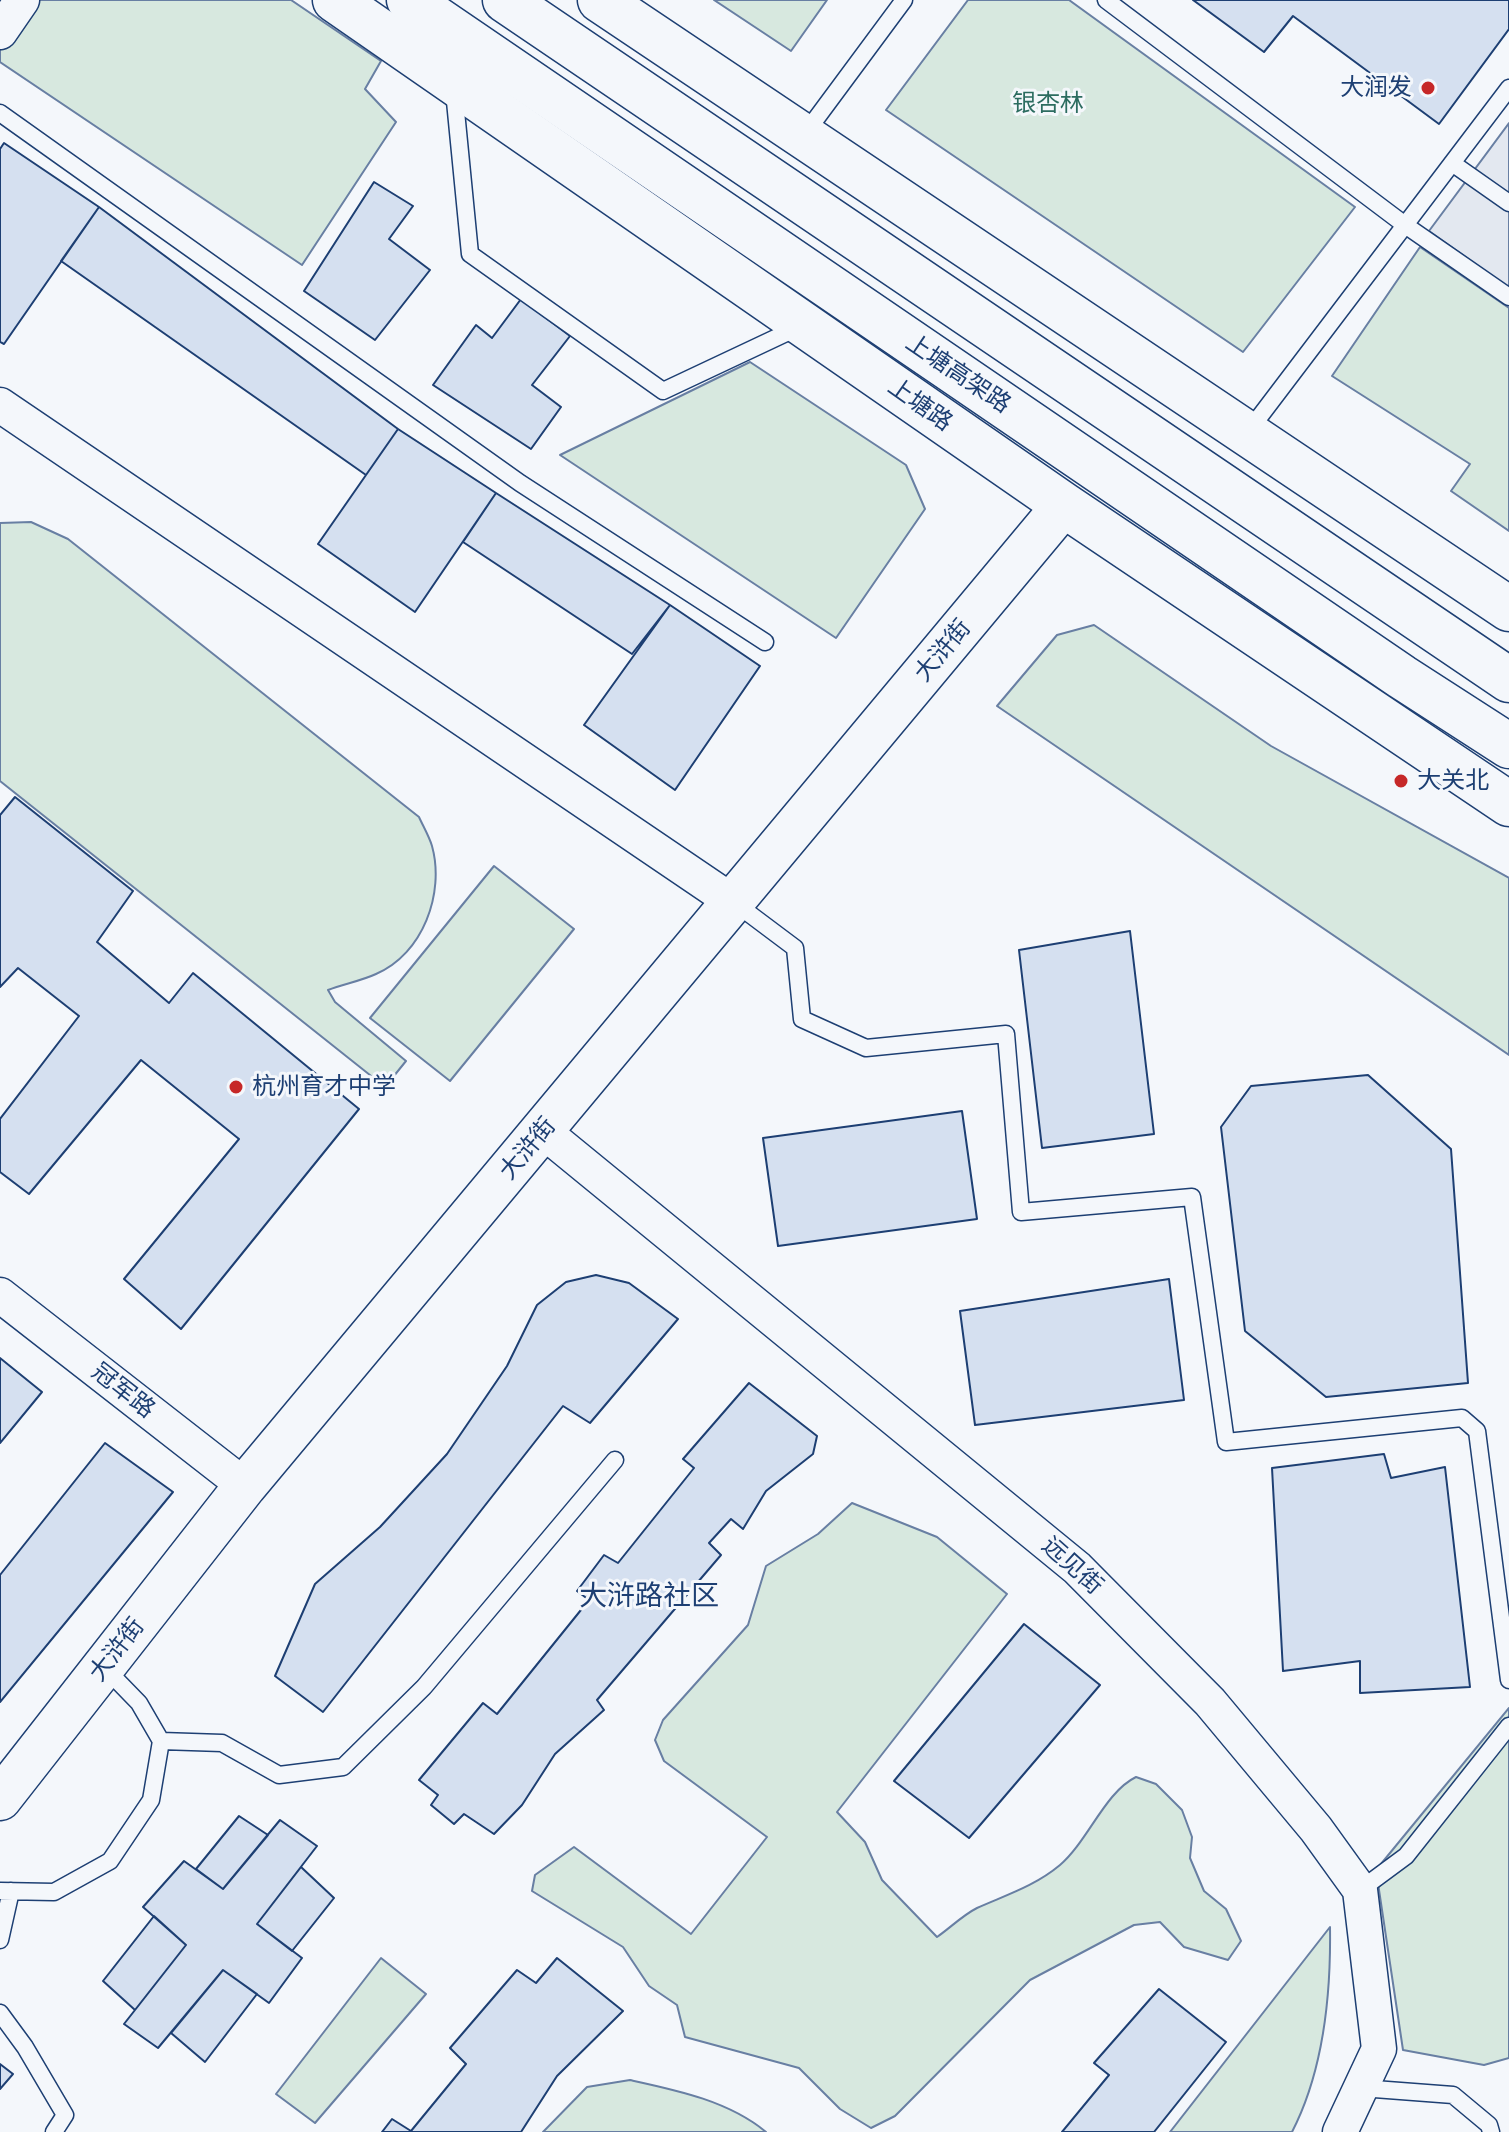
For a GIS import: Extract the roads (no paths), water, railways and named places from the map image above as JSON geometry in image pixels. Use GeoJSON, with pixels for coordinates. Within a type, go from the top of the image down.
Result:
{"type":"FeatureCollection","features":[{"type":"Feature","properties":{"kind":"main road","name":"上塘路"},"geometry":{"type":"LineString","coordinates":[[335,0],[1064,505],[1509,804]]}},
{"type":"Feature","properties":{"kind":"main road","name":"上塘高架路"},"geometry":{"type":"LineString","coordinates":[[409,0],[1389,669],[1509,746]]}},
{"type":"Feature","properties":{"kind":"main road"},"geometry":{"type":"LineString","coordinates":[[505,0],[1509,680]]}},
{"type":"Feature","properties":{"kind":"main road"},"geometry":{"type":"LineString","coordinates":[[600,0],[1509,609]]}},
{"type":"Feature","properties":{"kind":"street"},"geometry":{"type":"LineString","coordinates":[[0,32],[22,0]]}},
{"type":"Feature","properties":{"kind":"street"},"geometry":{"type":"LineString","coordinates":[[0,405],[733,902]]}},
{"type":"Feature","properties":{"kind":"street","name":"大浒街"},"geometry":{"type":"LineString","coordinates":[[3,1790],[104,1667],[245,1486],[1064,505]]}},
{"type":"Feature","properties":{"kind":"street","name":"远见街"},"geometry":{"type":"LineString","coordinates":[[543,1131],[1077,1568],[1210,1702],[1316,1829],[1360,1890],[1379,2049],[1340,2132]]}},
{"type":"Feature","properties":{"kind":"street","name":"冠军路"},"geometry":{"type":"LineString","coordinates":[[0,1295],[245,1486]]}},
{"type":"Feature","properties":{"kind":"lane"},"geometry":{"type":"LineString","coordinates":[[803,136],[904,0]]}},
{"type":"Feature","properties":{"kind":"lane"},"geometry":{"type":"LineString","coordinates":[[1106,0],[1405,225],[1509,297]]}},
{"type":"Feature","properties":{"kind":"lane"},"geometry":{"type":"LineString","coordinates":[[453,81],[470,254],[650,382],[663,391],[804,325]]}},
{"type":"Feature","properties":{"kind":"lane"},"geometry":{"type":"LineString","coordinates":[[1247,434],[1509,88]]}},
{"type":"Feature","properties":{"kind":"lane"},"geometry":{"type":"LineString","coordinates":[[0,113],[520,483],[765,642]]}},
{"type":"Feature","properties":{"kind":"lane"},"geometry":{"type":"LineString","coordinates":[[1452,163],[1509,203]]}},
{"type":"Feature","properties":{"kind":"lane"},"geometry":{"type":"LineString","coordinates":[[733,902],[795,948],[802,1019],[866,1048],[1006,1034],[1021,1212],[1192,1197],[1226,1442],[1462,1418],[1477,1431],[1509,1680]]}},
{"type":"Feature","properties":{"kind":"lane"},"geometry":{"type":"LineString","coordinates":[[161,1741],[222,1743],[279,1775],[343,1767],[424,1687],[615,1460]]}},
{"type":"Feature","properties":{"kind":"lane"},"geometry":{"type":"LineString","coordinates":[[0,1940],[6,1891],[54,1892],[110,1861],[151,1800],[161,1741],[139,1703],[104,1667]]}},
{"type":"Feature","properties":{"kind":"lane"},"geometry":{"type":"LineString","coordinates":[[1360,1890],[1406,1856],[1509,1726]]}},
{"type":"Feature","properties":{"kind":"lane"},"geometry":{"type":"LineString","coordinates":[[0,2013],[25,2047],[65,2115],[54,2132]]}},
{"type":"Feature","properties":{"kind":"lane"},"geometry":{"type":"LineString","coordinates":[[1361,2088],[1453,2095],[1489,2125],[1491,2132]]}},
{"type":"Feature","properties":{"kind":"place","name":"大润发"},"geometry":{"type":"Point","coordinates":[1428,88]}},
{"type":"Feature","properties":{"kind":"place","name":"大关北"},"geometry":{"type":"Point","coordinates":[1401,781]}},
{"type":"Feature","properties":{"kind":"place","name":"杭州育才中学"},"geometry":{"type":"Point","coordinates":[236,1087]}},
{"type":"Feature","properties":{"kind":"district","name":"大浒路社区"},"geometry":{"type":"Point","coordinates":[649,1597]}},
{"type":"Feature","properties":{"kind":"park label","name":"银杏林"},"geometry":{"type":"Point","coordinates":[1048,104]}}]}
